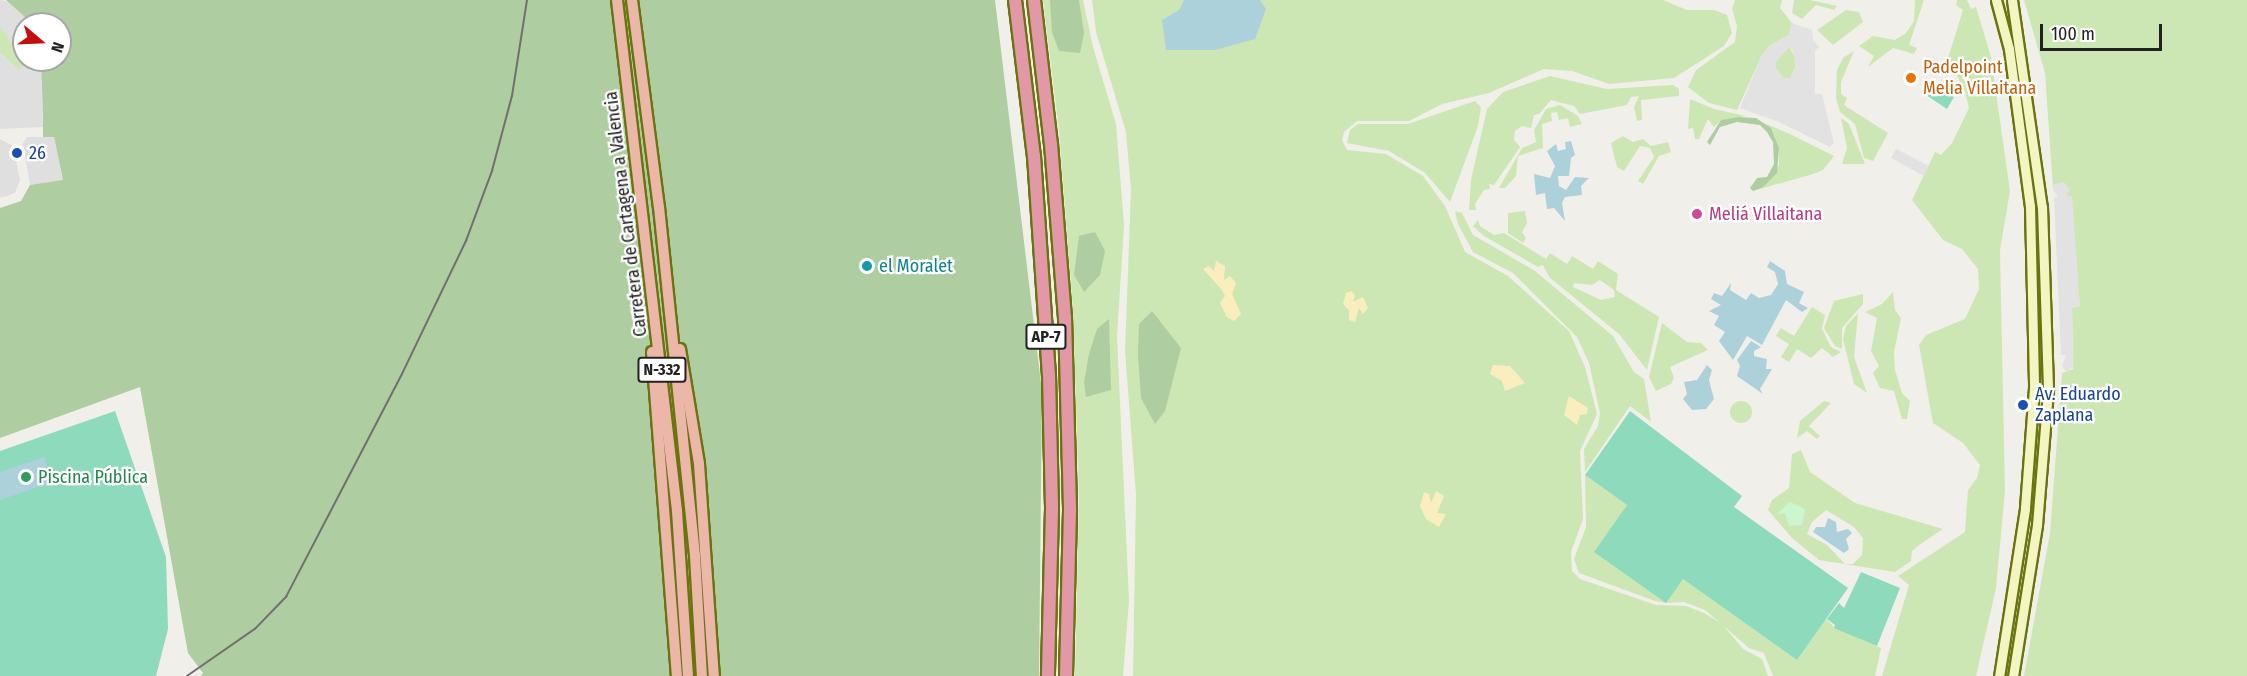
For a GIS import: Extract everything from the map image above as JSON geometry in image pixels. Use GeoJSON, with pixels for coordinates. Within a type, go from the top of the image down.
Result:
{"type":"FeatureCollection","features":[{"type":"Feature","properties":{"kind":"highway","name":"AP-7"},"geometry":{"type":"LineString","coordinates":[[1015,0],[1034,156],[1049,387],[1052,530],[1048,676]]}},
{"type":"Feature","properties":{"kind":"highway","name":"AP-7"},"geometry":{"type":"LineString","coordinates":[[1034,0],[1052,144],[1065,317],[1070,499],[1066,676]]}},
{"type":"Feature","properties":{"kind":"highway","name":"Carretera de Cartagena a Valencia"},"geometry":{"type":"LineString","coordinates":[[617,2],[677,511],[688,676]]}},
{"type":"Feature","properties":{"kind":"highway","name":"Carretera de Cartagena a Valencia"},"geometry":{"type":"LineString","coordinates":[[632,2],[664,261],[695,556],[702,676]]}},
{"type":"Feature","properties":{"kind":"highway"},"geometry":{"type":"LineString","coordinates":[[644,223],[677,676]]}},
{"type":"Feature","properties":{"kind":"highway","name":"N-332"},"geometry":{"type":"LineString","coordinates":[[664,261],[699,464],[714,676]]}},
{"type":"Feature","properties":{"kind":"main road"},"geometry":{"type":"LineString","coordinates":[[1996,0],[2009,49],[2030,206],[2034,388],[2025,509],[1999,676]]}},
{"type":"Feature","properties":{"kind":"main road"},"geometry":{"type":"LineString","coordinates":[[2012,0],[2042,207],[2048,390],[2037,525],[2013,676]]}},
{"type":"Feature","properties":{"kind":"shaded area"},"geometry":{"type":"Polygon","coordinates":[[[0,0],[10,2],[20,12],[12,12],[12,72],[41,72],[43,127],[0,129],[0,0]]]}},
{"type":"Feature","properties":{"kind":"shaded area"},"geometry":{"type":"Polygon","coordinates":[[[1792,23],[1812,30],[1813,40],[1819,47],[1815,51],[1815,94],[1822,94],[1834,143],[1830,147],[1779,122],[1740,108],[1761,57],[1769,46],[1789,35],[1792,23]],[[1789,47],[1776,61],[1776,69],[1784,78],[1790,78],[1795,68],[1794,52],[1789,47]]]}},
{"type":"Feature","properties":{"kind":"shaded area"},"geometry":{"type":"Polygon","coordinates":[[[27,137],[54,137],[63,181],[30,185],[23,143],[27,137]]]}},
{"type":"Feature","properties":{"kind":"shaded area"},"geometry":{"type":"Polygon","coordinates":[[[0,139],[13,146],[20,180],[15,193],[0,198],[0,139]]]}},
{"type":"Feature","properties":{"kind":"shaded area"},"geometry":{"type":"Polygon","coordinates":[[[1896,149],[1929,166],[1924,176],[1891,158],[1896,149]]]}},
{"type":"Feature","properties":{"kind":"shaded area"},"geometry":{"type":"Polygon","coordinates":[[[2064,182],[2070,190],[2066,196],[2072,196],[2080,306],[2072,308],[2073,367],[2066,372],[2062,366],[2066,355],[2061,355],[2054,198],[2058,197],[2053,190],[2055,184],[2064,182]]]}},
{"type":"Feature","properties":{"kind":"green space"},"geometry":{"type":"Polygon","coordinates":[[[6,0],[995,0],[1042,392],[1039,676],[201,676],[203,673],[188,653],[140,387],[0,438],[0,208],[21,201],[30,185],[63,180],[54,137],[43,137],[41,72],[72,72],[72,12],[20,12],[6,0]]]}},
{"type":"Feature","properties":{"kind":"green space"},"geometry":{"type":"Polygon","coordinates":[[[1043,0],[1083,0],[1093,47],[1116,124],[1124,225],[1117,336],[1129,601],[1123,676],[1075,676],[1079,499],[1073,308],[1059,130],[1043,0]]]}},
{"type":"Feature","properties":{"kind":"green space"},"geometry":{"type":"Polygon","coordinates":[[[1050,0],[1079,0],[1084,33],[1080,53],[1059,51],[1052,32],[1050,0]]]}},
{"type":"Feature","properties":{"kind":"green space"},"geometry":{"type":"Polygon","coordinates":[[[1092,0],[1663,0],[1687,10],[1714,10],[1727,15],[1732,33],[1724,46],[1674,78],[1609,84],[1572,71],[1544,69],[1489,93],[1442,104],[1409,121],[1357,121],[1344,132],[1342,140],[1347,150],[1386,154],[1423,176],[1445,206],[1465,252],[1508,276],[1569,331],[1585,367],[1597,414],[1580,451],[1583,519],[1571,552],[1572,571],[1580,579],[1656,605],[1686,606],[1704,613],[1722,624],[1743,649],[1762,659],[1768,676],[1133,676],[1136,495],[1125,351],[1131,190],[1126,132],[1096,32],[1092,0]]]}},
{"type":"Feature","properties":{"kind":"green space"},"geometry":{"type":"Polygon","coordinates":[[[1735,0],[1782,0],[1780,8],[1792,23],[1789,35],[1769,46],[1761,57],[1737,110],[1709,103],[1688,87],[1696,70],[1735,42],[1737,26],[1732,9],[1735,0]]]}},
{"type":"Feature","properties":{"kind":"green space"},"geometry":{"type":"Polygon","coordinates":[[[1794,0],[1810,0],[1837,6],[1834,10],[1816,5],[1802,19],[1792,13],[1794,0]]]}},
{"type":"Feature","properties":{"kind":"green space"},"geometry":{"type":"Polygon","coordinates":[[[1915,0],[1924,0],[1909,45],[1917,48],[1914,54],[1893,48],[1868,67],[1874,56],[1859,46],[1873,36],[1895,40],[1906,33],[1914,21],[1915,0]]]}},
{"type":"Feature","properties":{"kind":"green space"},"geometry":{"type":"Polygon","coordinates":[[[1957,0],[1967,0],[1971,9],[1976,7],[1991,57],[2010,191],[2000,250],[2005,491],[1996,588],[1976,676],[1882,676],[1909,585],[1898,576],[1965,532],[1968,490],[1977,478],[1980,465],[1963,443],[1933,423],[1919,345],[1926,335],[1965,319],[1979,289],[1978,269],[1962,249],[1943,240],[1912,200],[1935,152],[1941,155],[1952,143],[1969,108],[1965,92],[1948,58],[1963,10],[1956,5],[1957,0]]]}},
{"type":"Feature","properties":{"kind":"green space"},"geometry":{"type":"Polygon","coordinates":[[[2024,0],[2247,0],[2247,676],[2024,676],[2050,533],[2062,373],[2073,369],[2072,307],[2080,306],[2065,196],[2055,184],[2053,188],[2045,73],[2024,0]]]}},
{"type":"Feature","properties":{"kind":"green space"},"geometry":{"type":"Polygon","coordinates":[[[1846,10],[1859,12],[1863,22],[1833,45],[1817,30],[1846,10]]]}},
{"type":"Feature","properties":{"kind":"green space"},"geometry":{"type":"Polygon","coordinates":[[[0,25],[12,45],[12,63],[0,52],[0,25]]]}},
{"type":"Feature","properties":{"kind":"green space"},"geometry":{"type":"Polygon","coordinates":[[[1789,47],[1795,56],[1795,68],[1790,78],[1784,78],[1776,69],[1776,61],[1789,47]]]}},
{"type":"Feature","properties":{"kind":"green space"},"geometry":{"type":"Polygon","coordinates":[[[1854,51],[1841,82],[1841,94],[1847,98],[1844,105],[1888,133],[1873,161],[1864,158],[1855,124],[1840,112],[1836,98],[1837,70],[1843,58],[1854,51]]]}},
{"type":"Feature","properties":{"kind":"green space"},"geometry":{"type":"Polygon","coordinates":[[[1550,76],[1607,89],[1673,85],[1679,89],[1679,96],[1641,100],[1642,120],[1637,121],[1634,107],[1639,96],[1631,97],[1627,105],[1580,114],[1574,106],[1551,100],[1539,114],[1534,115],[1531,128],[1522,126],[1515,131],[1514,140],[1520,147],[1494,185],[1489,184],[1490,189],[1484,190],[1475,204],[1476,210],[1469,210],[1471,180],[1487,109],[1503,92],[1550,76]]]}},
{"type":"Feature","properties":{"kind":"green space"},"geometry":{"type":"Polygon","coordinates":[[[1930,82],[1954,97],[1947,109],[1923,93],[1930,82]]]}},
{"type":"Feature","properties":{"kind":"green space"},"geometry":{"type":"Polygon","coordinates":[[[1690,99],[1714,109],[1746,116],[1721,120],[1714,127],[1708,119],[1699,139],[1695,139],[1693,128],[1688,129],[1690,99]]]}},
{"type":"Feature","properties":{"kind":"green space"},"geometry":{"type":"Polygon","coordinates":[[[1475,101],[1481,107],[1478,126],[1450,202],[1425,173],[1389,151],[1347,143],[1350,130],[1358,124],[1408,124],[1475,101]]]}},
{"type":"Feature","properties":{"kind":"green space"},"geometry":{"type":"Polygon","coordinates":[[[1560,105],[1578,116],[1582,124],[1570,127],[1568,118],[1559,120],[1557,112],[1551,113],[1552,121],[1542,124],[1543,148],[1518,156],[1516,176],[1505,188],[1499,188],[1522,148],[1536,142],[1534,130],[1546,109],[1560,105]]]}},
{"type":"Feature","properties":{"kind":"green space"},"geometry":{"type":"Polygon","coordinates":[[[1738,117],[1756,118],[1771,128],[1779,148],[1777,173],[1763,187],[1753,191],[1750,188],[1757,178],[1767,177],[1774,164],[1773,142],[1767,132],[1760,125],[1737,122],[1720,127],[1710,145],[1707,142],[1721,120],[1738,117]]]}},
{"type":"Feature","properties":{"kind":"green space"},"geometry":{"type":"Polygon","coordinates":[[[1841,118],[1849,124],[1865,164],[1842,164],[1847,148],[1841,118]]]}},
{"type":"Feature","properties":{"kind":"green space"},"geometry":{"type":"Polygon","coordinates":[[[1764,123],[1834,156],[1823,170],[1753,191],[1779,166],[1779,148],[1771,128],[1764,123]]]}},
{"type":"Feature","properties":{"kind":"green space"},"geometry":{"type":"Polygon","coordinates":[[[1623,136],[1633,142],[1643,139],[1651,146],[1668,142],[1671,152],[1659,156],[1643,184],[1638,181],[1654,157],[1650,148],[1640,146],[1624,171],[1617,167],[1611,143],[1623,136]]]}},
{"type":"Feature","properties":{"kind":"green space"},"geometry":{"type":"Polygon","coordinates":[[[1455,211],[1462,213],[1473,235],[1535,271],[1613,336],[1634,372],[1644,379],[1651,422],[1630,406],[1585,472],[1584,449],[1598,426],[1600,413],[1589,363],[1577,337],[1513,273],[1473,252],[1458,224],[1455,211]]]}},
{"type":"Feature","properties":{"kind":"green space"},"geometry":{"type":"Polygon","coordinates":[[[1525,211],[1527,223],[1522,232],[1526,238],[1523,243],[1508,233],[1508,213],[1525,211]]]}},
{"type":"Feature","properties":{"kind":"green space"},"geometry":{"type":"Polygon","coordinates":[[[1478,220],[1480,226],[1494,235],[1504,233],[1546,259],[1550,253],[1567,264],[1572,256],[1593,269],[1598,261],[1618,274],[1616,290],[1659,317],[1647,370],[1619,334],[1549,277],[1543,265],[1538,267],[1484,236],[1473,226],[1478,220]],[[1600,280],[1592,285],[1574,283],[1573,287],[1601,300],[1615,297],[1614,290],[1600,280]]]}},
{"type":"Feature","properties":{"kind":"green space"},"geometry":{"type":"Polygon","coordinates":[[[1095,232],[1105,251],[1100,275],[1084,292],[1074,275],[1079,236],[1095,232]]]}},
{"type":"Feature","properties":{"kind":"green space"},"geometry":{"type":"Polygon","coordinates":[[[1893,292],[1895,310],[1901,318],[1894,352],[1895,370],[1902,393],[1910,401],[1907,419],[1902,419],[1894,391],[1880,388],[1873,373],[1879,366],[1871,351],[1877,318],[1865,312],[1882,304],[1893,292]]]}},
{"type":"Feature","properties":{"kind":"green space"},"geometry":{"type":"Polygon","coordinates":[[[1863,294],[1863,304],[1842,328],[1842,349],[1835,346],[1824,328],[1834,301],[1863,294]]]}},
{"type":"Feature","properties":{"kind":"green space"},"geometry":{"type":"Polygon","coordinates":[[[1812,307],[1825,315],[1822,329],[1831,347],[1841,352],[1833,357],[1822,348],[1811,358],[1797,349],[1789,362],[1781,357],[1789,344],[1776,336],[1781,328],[1794,336],[1812,307]]]}},
{"type":"Feature","properties":{"kind":"green space"},"geometry":{"type":"Polygon","coordinates":[[[1152,311],[1181,348],[1165,411],[1155,424],[1141,398],[1138,354],[1139,324],[1152,311]]]}},
{"type":"Feature","properties":{"kind":"green space"},"geometry":{"type":"Polygon","coordinates":[[[1858,313],[1854,357],[1867,393],[1854,384],[1843,339],[1846,326],[1858,313]]]}},
{"type":"Feature","properties":{"kind":"green space"},"geometry":{"type":"Polygon","coordinates":[[[1109,319],[1111,390],[1086,397],[1084,382],[1089,354],[1097,329],[1109,319]]]}},
{"type":"Feature","properties":{"kind":"green space"},"geometry":{"type":"Polygon","coordinates":[[[1662,323],[1687,342],[1701,343],[1708,350],[1670,367],[1674,378],[1671,384],[1656,391],[1649,377],[1662,323]]]}},
{"type":"Feature","properties":{"kind":"green space"},"geometry":{"type":"Polygon","coordinates":[[[1741,401],[1749,404],[1752,412],[1749,420],[1741,423],[1733,420],[1730,412],[1733,404],[1741,401]]]}},
{"type":"Feature","properties":{"kind":"green space"},"geometry":{"type":"Polygon","coordinates":[[[1824,401],[1831,403],[1809,426],[1820,436],[1817,439],[1807,431],[1797,438],[1800,421],[1824,401]]]}},
{"type":"Feature","properties":{"kind":"green space"},"geometry":{"type":"Polygon","coordinates":[[[115,411],[166,557],[168,629],[156,676],[0,676],[0,451],[115,411]]]}},
{"type":"Feature","properties":{"kind":"green space"},"geometry":{"type":"Polygon","coordinates":[[[1630,411],[1742,496],[1734,507],[1848,588],[1797,660],[1683,579],[1666,603],[1594,552],[1627,505],[1585,475],[1630,411]]]}},
{"type":"Feature","properties":{"kind":"green space"},"geometry":{"type":"Polygon","coordinates":[[[1801,450],[1810,472],[1855,503],[1943,529],[1912,551],[1911,561],[1895,572],[1819,560],[1792,538],[1768,510],[1772,500],[1789,488],[1792,454],[1801,450]],[[1826,510],[1812,522],[1807,534],[1827,545],[1845,564],[1853,564],[1862,555],[1863,538],[1854,527],[1826,510]]]}},
{"type":"Feature","properties":{"kind":"green space"},"geometry":{"type":"Polygon","coordinates":[[[1585,475],[1627,505],[1595,552],[1665,602],[1683,579],[1797,660],[1826,619],[1834,627],[1881,648],[1875,676],[1773,676],[1764,653],[1749,648],[1705,610],[1684,602],[1666,603],[1655,601],[1579,573],[1574,559],[1586,527],[1585,475]]]}},
{"type":"Feature","properties":{"kind":"green space"},"geometry":{"type":"Polygon","coordinates":[[[1790,502],[1805,509],[1802,525],[1789,526],[1785,513],[1777,514],[1790,502]]]}},
{"type":"Feature","properties":{"kind":"green space"},"geometry":{"type":"Polygon","coordinates":[[[1861,572],[1900,588],[1877,646],[1834,628],[1835,625],[1827,619],[1839,603],[1844,608],[1861,572]]]}},
{"type":"Feature","properties":{"kind":"sand"},"geometry":{"type":"Polygon","coordinates":[[[1216,261],[1225,266],[1224,280],[1230,276],[1236,283],[1232,294],[1241,314],[1234,321],[1227,317],[1220,303],[1225,296],[1222,290],[1203,269],[1209,266],[1214,271],[1216,261]]]}},
{"type":"Feature","properties":{"kind":"sand"},"geometry":{"type":"Polygon","coordinates":[[[1351,291],[1355,295],[1353,302],[1363,297],[1368,308],[1363,314],[1359,308],[1355,322],[1349,320],[1349,310],[1343,304],[1346,293],[1351,291]]]}},
{"type":"Feature","properties":{"kind":"sand"},"geometry":{"type":"Polygon","coordinates":[[[1493,365],[1510,366],[1525,383],[1505,391],[1502,381],[1490,374],[1493,365]]]}},
{"type":"Feature","properties":{"kind":"sand"},"geometry":{"type":"Polygon","coordinates":[[[1569,396],[1588,408],[1587,414],[1580,415],[1577,425],[1564,415],[1569,396]]]}},
{"type":"Feature","properties":{"kind":"sand"},"geometry":{"type":"Polygon","coordinates":[[[1436,491],[1444,496],[1437,513],[1446,514],[1439,527],[1426,519],[1420,506],[1424,492],[1429,494],[1431,503],[1436,491]]]}},
{"type":"Feature","properties":{"kind":"water"},"geometry":{"type":"Polygon","coordinates":[[[1184,0],[1260,0],[1266,9],[1255,39],[1215,50],[1166,50],[1162,20],[1179,10],[1184,0]]]}},
{"type":"Feature","properties":{"kind":"water"},"geometry":{"type":"Polygon","coordinates":[[[1571,141],[1575,155],[1571,158],[1569,176],[1558,176],[1559,186],[1566,190],[1575,177],[1589,178],[1581,186],[1582,195],[1565,197],[1562,203],[1565,221],[1554,208],[1547,209],[1545,193],[1536,195],[1534,174],[1550,178],[1555,166],[1547,151],[1556,144],[1558,151],[1566,149],[1565,142],[1571,141]]]}},
{"type":"Feature","properties":{"kind":"water"},"geometry":{"type":"Polygon","coordinates":[[[1770,261],[1785,271],[1787,284],[1804,292],[1799,303],[1808,308],[1802,312],[1786,300],[1762,345],[1747,336],[1733,360],[1719,341],[1725,332],[1714,325],[1719,316],[1709,311],[1721,305],[1711,299],[1714,293],[1722,296],[1731,283],[1730,290],[1746,300],[1751,293],[1759,298],[1771,295],[1778,284],[1775,272],[1767,267],[1770,261]]]}},
{"type":"Feature","properties":{"kind":"water"},"geometry":{"type":"Polygon","coordinates":[[[1751,341],[1761,347],[1754,351],[1754,356],[1767,359],[1766,369],[1772,369],[1760,389],[1763,394],[1737,376],[1740,366],[1737,360],[1751,341]]]}},
{"type":"Feature","properties":{"kind":"water"},"geometry":{"type":"Polygon","coordinates":[[[1707,365],[1712,370],[1709,380],[1714,399],[1706,409],[1692,410],[1683,399],[1687,394],[1684,382],[1697,380],[1707,365]]]}},
{"type":"Feature","properties":{"kind":"water","name":"Piscina Pública"},"geometry":{"type":"Polygon","coordinates":[[[44,457],[53,482],[0,500],[0,472],[44,457]]]}},
{"type":"Feature","properties":{"kind":"water"},"geometry":{"type":"Polygon","coordinates":[[[1828,518],[1836,522],[1837,532],[1848,529],[1852,533],[1846,539],[1849,549],[1844,553],[1813,532],[1816,527],[1825,527],[1828,518]]]}},
{"type":"Feature","properties":{"kind":"tram line"},"geometry":{"type":"LineString","coordinates":[[187,676],[255,629],[286,597],[402,374],[466,241],[492,171],[512,96],[527,0]]}},
{"type":"Feature","properties":{"kind":"place","name":"Padelpoint Melia Villaitana"},"geometry":{"type":"Point","coordinates":[1911,78]}},
{"type":"Feature","properties":{"kind":"place","name":"26"},"geometry":{"type":"Point","coordinates":[17,153]}},
{"type":"Feature","properties":{"kind":"place","name":"Meliá Villaitana"},"geometry":{"type":"Point","coordinates":[1697,214]}},
{"type":"Feature","properties":{"kind":"place","name":"el Moralet"},"geometry":{"type":"Point","coordinates":[867,266]}},
{"type":"Feature","properties":{"kind":"place","name":"Av. Eduardo Zaplana"},"geometry":{"type":"Point","coordinates":[2023,405]}},
{"type":"Feature","properties":{"kind":"place","name":"Piscina Pública"},"geometry":{"type":"Point","coordinates":[26,477]}}]}
